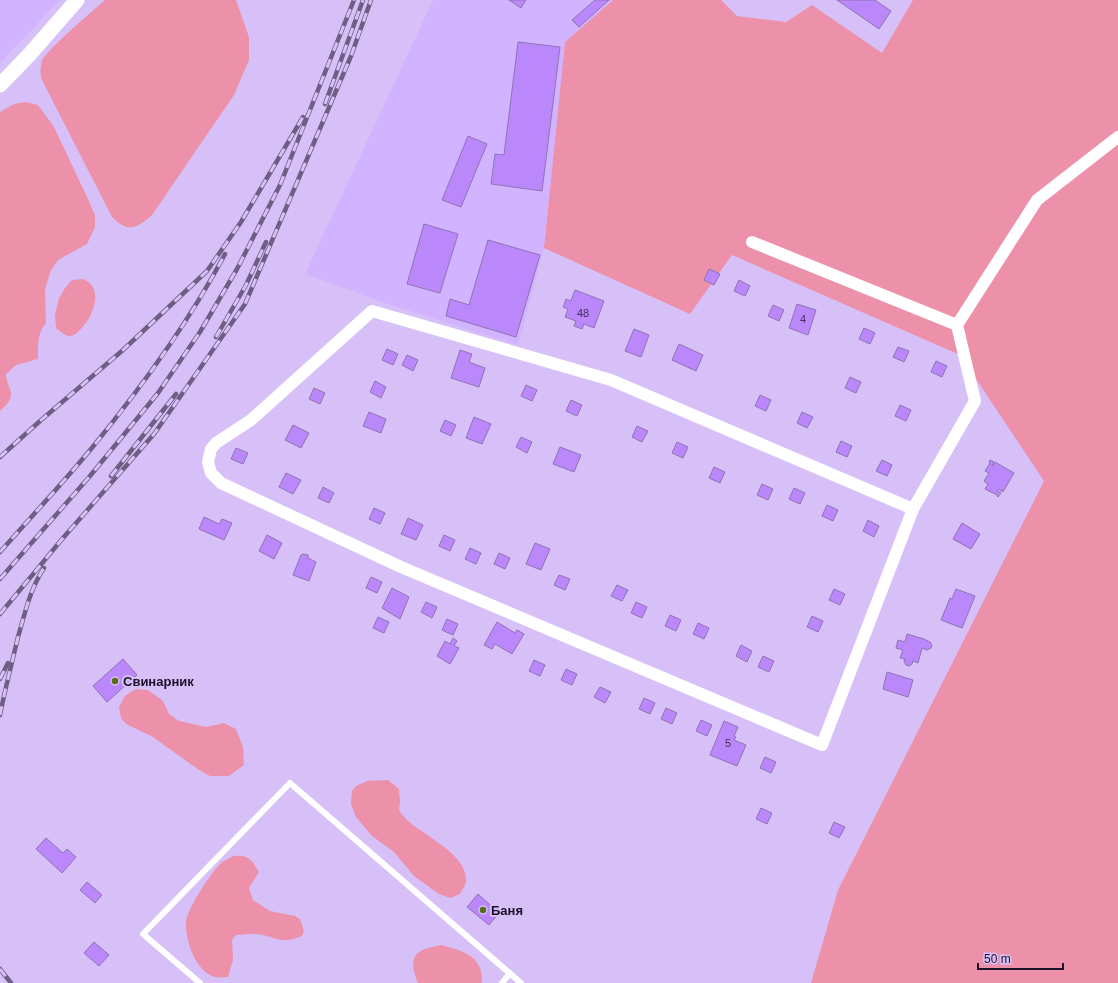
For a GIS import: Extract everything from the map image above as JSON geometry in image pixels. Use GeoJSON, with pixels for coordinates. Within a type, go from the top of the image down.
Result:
{"type":"FeatureCollection","features":[{"type":"Feature","properties":{"kind":"street"},"geometry":{"type":"LineString","coordinates":[[0,86],[77,0]]}},
{"type":"Feature","properties":{"kind":"street"},"geometry":{"type":"LineString","coordinates":[[913,509],[611,380],[372,311],[251,420],[216,443],[211,449],[208,462],[212,473],[221,482],[394,563],[822,745],[913,509],[975,401],[957,325],[1037,200],[1118,138]]}},
{"type":"Feature","properties":{"kind":"street"},"geometry":{"type":"LineString","coordinates":[[752,242],[957,325]]}},
{"type":"Feature","properties":{"kind":"lane"},"geometry":{"type":"LineString","coordinates":[[200,983],[143,934],[290,783],[521,983]]}},
{"type":"Feature","properties":{"kind":"lane"},"geometry":{"type":"LineString","coordinates":[[502,983],[510,973]]}},
{"type":"Feature","properties":{"kind":"shaded area"},"geometry":{"type":"Polygon","coordinates":[[[0,0],[60,0],[0,63],[0,0]]]}},
{"type":"Feature","properties":{"kind":"shaded area"},"geometry":{"type":"Polygon","coordinates":[[[105,0],[236,0],[249,37],[249,60],[234,95],[152,215],[137,226],[132,227],[123,225],[112,217],[42,80],[41,75],[41,63],[45,56],[60,40],[105,0]]]}},
{"type":"Feature","properties":{"kind":"shaded area"},"geometry":{"type":"Polygon","coordinates":[[[433,0],[613,0],[565,42],[544,248],[518,345],[385,303],[305,274],[433,0]]]}},
{"type":"Feature","properties":{"kind":"shaded area"},"geometry":{"type":"Polygon","coordinates":[[[613,0],[721,0],[737,16],[786,22],[812,5],[882,53],[913,0],[1118,0],[1118,983],[811,983],[838,890],[1044,481],[960,355],[732,255],[690,314],[544,248],[565,42],[613,0]]]}},
{"type":"Feature","properties":{"kind":"shaded area"},"geometry":{"type":"Polygon","coordinates":[[[26,102],[38,105],[54,127],[95,215],[95,227],[87,244],[58,260],[51,270],[45,289],[46,323],[40,335],[38,359],[16,365],[6,374],[11,396],[9,402],[0,411],[0,112],[14,104],[26,102]]]}},
{"type":"Feature","properties":{"kind":"shaded area"},"geometry":{"type":"Polygon","coordinates":[[[83,279],[91,285],[95,293],[95,303],[87,322],[75,334],[67,336],[56,328],[55,315],[59,298],[72,280],[83,279]]]}},
{"type":"Feature","properties":{"kind":"shaded area"},"geometry":{"type":"Polygon","coordinates":[[[136,689],[148,690],[163,701],[169,714],[179,721],[206,727],[224,723],[236,729],[243,747],[244,765],[229,776],[210,776],[199,770],[153,737],[126,724],[121,718],[119,707],[125,696],[136,689]]]}},
{"type":"Feature","properties":{"kind":"shaded area"},"geometry":{"type":"Polygon","coordinates":[[[388,780],[399,789],[399,810],[405,818],[414,826],[444,846],[460,863],[465,872],[466,882],[460,894],[450,898],[439,894],[414,876],[394,852],[372,836],[356,817],[351,804],[352,791],[356,786],[367,781],[388,780]]]}},
{"type":"Feature","properties":{"kind":"shaded area"},"geometry":{"type":"Polygon","coordinates":[[[233,856],[246,857],[254,864],[259,872],[249,888],[253,900],[270,911],[295,916],[300,919],[304,931],[302,936],[287,940],[253,934],[236,935],[232,940],[233,960],[228,977],[215,977],[202,969],[197,962],[187,938],[186,923],[190,909],[206,882],[222,862],[233,856]]]}},
{"type":"Feature","properties":{"kind":"shaded area"},"geometry":{"type":"Polygon","coordinates":[[[442,945],[471,956],[479,966],[482,983],[418,983],[414,972],[414,958],[420,951],[442,945]]]}},
{"type":"Feature","properties":{"kind":"building"},"geometry":{"type":"Polygon","coordinates":[[[509,0],[526,0],[521,8],[509,0]]]}},
{"type":"Feature","properties":{"kind":"building"},"geometry":{"type":"Polygon","coordinates":[[[595,0],[609,0],[579,27],[572,20],[595,0]]]}},
{"type":"Feature","properties":{"kind":"building"},"geometry":{"type":"Polygon","coordinates":[[[837,0],[875,0],[891,11],[879,29],[837,0]]]}},
{"type":"Feature","properties":{"kind":"building"},"geometry":{"type":"Polygon","coordinates":[[[518,42],[560,47],[542,191],[491,184],[495,154],[504,155],[518,42]]]}},
{"type":"Feature","properties":{"kind":"building"},"geometry":{"type":"Polygon","coordinates":[[[468,136],[487,144],[461,207],[442,200],[468,136]]]}},
{"type":"Feature","properties":{"kind":"building"},"geometry":{"type":"Polygon","coordinates":[[[424,224],[458,234],[440,293],[407,284],[424,224]]]}},
{"type":"Feature","properties":{"kind":"building"},"geometry":{"type":"Polygon","coordinates":[[[488,240],[540,255],[516,337],[446,316],[450,299],[469,305],[488,240]]]}},
{"type":"Feature","properties":{"kind":"building"},"geometry":{"type":"Polygon","coordinates":[[[709,269],[720,274],[714,285],[704,280],[709,269]]]}},
{"type":"Feature","properties":{"kind":"building"},"geometry":{"type":"Polygon","coordinates":[[[739,280],[750,286],[745,296],[734,291],[739,280]]]}},
{"type":"Feature","properties":{"kind":"building"},"geometry":{"type":"Polygon","coordinates":[[[575,290],[604,301],[594,328],[584,324],[582,329],[574,326],[576,321],[565,317],[568,309],[563,307],[566,299],[571,301],[575,290]]]}},
{"type":"Feature","properties":{"kind":"building"},"geometry":{"type":"Polygon","coordinates":[[[797,304],[816,310],[808,335],[789,328],[797,304]]]}},
{"type":"Feature","properties":{"kind":"building"},"geometry":{"type":"Polygon","coordinates":[[[773,305],[784,310],[779,321],[768,316],[773,305]]]}},
{"type":"Feature","properties":{"kind":"building"},"geometry":{"type":"Polygon","coordinates":[[[864,328],[875,333],[870,344],[859,339],[864,328]]]}},
{"type":"Feature","properties":{"kind":"building"},"geometry":{"type":"Polygon","coordinates":[[[634,329],[649,335],[641,357],[625,351],[634,329]]]}},
{"type":"Feature","properties":{"kind":"building"},"geometry":{"type":"Polygon","coordinates":[[[679,344],[703,355],[696,371],[672,360],[679,344]]]}},
{"type":"Feature","properties":{"kind":"building"},"geometry":{"type":"Polygon","coordinates":[[[898,347],[909,351],[904,362],[893,357],[898,347]]]}},
{"type":"Feature","properties":{"kind":"building"},"geometry":{"type":"Polygon","coordinates":[[[387,349],[398,354],[393,365],[382,360],[387,349]]]}},
{"type":"Feature","properties":{"kind":"building"},"geometry":{"type":"Polygon","coordinates":[[[460,350],[472,354],[469,362],[485,368],[479,387],[451,378],[460,350]]]}},
{"type":"Feature","properties":{"kind":"building"},"geometry":{"type":"Polygon","coordinates":[[[407,355],[418,360],[413,371],[402,365],[407,355]]]}},
{"type":"Feature","properties":{"kind":"building"},"geometry":{"type":"Polygon","coordinates":[[[936,361],[947,366],[942,377],[931,372],[936,361]]]}},
{"type":"Feature","properties":{"kind":"building"},"geometry":{"type":"Polygon","coordinates":[[[850,377],[861,382],[856,393],[845,388],[850,377]]]}},
{"type":"Feature","properties":{"kind":"building"},"geometry":{"type":"Polygon","coordinates":[[[375,381],[386,387],[381,398],[370,392],[375,381]]]}},
{"type":"Feature","properties":{"kind":"building"},"geometry":{"type":"Polygon","coordinates":[[[526,385],[537,390],[532,401],[521,396],[526,385]]]}},
{"type":"Feature","properties":{"kind":"building"},"geometry":{"type":"Polygon","coordinates":[[[314,388],[325,393],[320,404],[309,399],[314,388]]]}},
{"type":"Feature","properties":{"kind":"building"},"geometry":{"type":"Polygon","coordinates":[[[760,395],[771,400],[766,411],[755,406],[760,395]]]}},
{"type":"Feature","properties":{"kind":"building"},"geometry":{"type":"Polygon","coordinates":[[[571,400],[582,405],[577,416],[566,411],[571,400]]]}},
{"type":"Feature","properties":{"kind":"building"},"geometry":{"type":"Polygon","coordinates":[[[900,405],[911,410],[906,421],[895,416],[900,405]]]}},
{"type":"Feature","properties":{"kind":"building"},"geometry":{"type":"Polygon","coordinates":[[[369,412],[386,419],[381,433],[363,426],[369,412]]]}},
{"type":"Feature","properties":{"kind":"building"},"geometry":{"type":"Polygon","coordinates":[[[802,412],[813,417],[807,428],[797,423],[802,412]]]}},
{"type":"Feature","properties":{"kind":"building"},"geometry":{"type":"Polygon","coordinates":[[[474,417],[491,424],[482,444],[466,438],[474,417]]]}},
{"type":"Feature","properties":{"kind":"building"},"geometry":{"type":"Polygon","coordinates":[[[445,420],[456,425],[451,436],[440,431],[445,420]]]}},
{"type":"Feature","properties":{"kind":"building"},"geometry":{"type":"Polygon","coordinates":[[[293,425],[309,433],[301,448],[285,440],[293,425]]]}},
{"type":"Feature","properties":{"kind":"building"},"geometry":{"type":"Polygon","coordinates":[[[637,426],[648,431],[642,442],[632,437],[637,426]]]}},
{"type":"Feature","properties":{"kind":"building"},"geometry":{"type":"Polygon","coordinates":[[[521,437],[532,442],[527,453],[516,447],[521,437]]]}},
{"type":"Feature","properties":{"kind":"building"},"geometry":{"type":"Polygon","coordinates":[[[841,441],[852,446],[847,457],[836,452],[841,441]]]}},
{"type":"Feature","properties":{"kind":"building"},"geometry":{"type":"Polygon","coordinates":[[[677,442],[688,447],[683,458],[672,453],[677,442]]]}},
{"type":"Feature","properties":{"kind":"building"},"geometry":{"type":"Polygon","coordinates":[[[560,447],[581,455],[574,472],[553,464],[560,447]]]}},
{"type":"Feature","properties":{"kind":"building"},"geometry":{"type":"Polygon","coordinates":[[[236,448],[248,453],[243,464],[231,459],[236,448]]]}},
{"type":"Feature","properties":{"kind":"building"},"geometry":{"type":"Polygon","coordinates":[[[882,460],[892,465],[887,476],[876,471],[882,460]]]}},
{"type":"Feature","properties":{"kind":"building"},"geometry":{"type":"Polygon","coordinates":[[[990,460],[994,462],[992,466],[995,462],[1014,473],[1003,492],[998,489],[997,491],[1001,493],[998,497],[995,493],[985,489],[988,484],[984,481],[989,473],[985,471],[990,463],[990,460]]]}},
{"type":"Feature","properties":{"kind":"building"},"geometry":{"type":"Polygon","coordinates":[[[714,467],[725,472],[720,483],[709,478],[714,467]]]}},
{"type":"Feature","properties":{"kind":"building"},"geometry":{"type":"Polygon","coordinates":[[[286,473],[301,480],[293,494],[279,487],[286,473]]]}},
{"type":"Feature","properties":{"kind":"building"},"geometry":{"type":"Polygon","coordinates":[[[762,484],[773,489],[768,500],[757,495],[762,484]]]}},
{"type":"Feature","properties":{"kind":"building"},"geometry":{"type":"Polygon","coordinates":[[[323,487],[334,493],[329,503],[318,498],[323,487]]]}},
{"type":"Feature","properties":{"kind":"building"},"geometry":{"type":"Polygon","coordinates":[[[794,488],[805,493],[800,504],[789,499],[794,488]]]}},
{"type":"Feature","properties":{"kind":"building"},"geometry":{"type":"Polygon","coordinates":[[[827,505],[838,510],[833,521],[822,516],[827,505]]]}},
{"type":"Feature","properties":{"kind":"building"},"geometry":{"type":"Polygon","coordinates":[[[374,508],[385,513],[380,524],[369,519],[374,508]]]}},
{"type":"Feature","properties":{"kind":"building"},"geometry":{"type":"Polygon","coordinates":[[[204,517],[219,524],[222,519],[232,523],[224,540],[199,529],[204,517]]]}},
{"type":"Feature","properties":{"kind":"building"},"geometry":{"type":"Polygon","coordinates":[[[408,518],[423,525],[416,540],[401,534],[408,518]]]}},
{"type":"Feature","properties":{"kind":"building"},"geometry":{"type":"Polygon","coordinates":[[[868,520],[879,526],[874,537],[863,531],[868,520]]]}},
{"type":"Feature","properties":{"kind":"building"},"geometry":{"type":"Polygon","coordinates":[[[962,523],[980,534],[971,549],[953,539],[962,523]]]}},
{"type":"Feature","properties":{"kind":"building"},"geometry":{"type":"Polygon","coordinates":[[[267,535],[282,543],[274,559],[259,551],[267,535]]]}},
{"type":"Feature","properties":{"kind":"building"},"geometry":{"type":"Polygon","coordinates":[[[444,535],[455,540],[450,551],[439,546],[444,535]]]}},
{"type":"Feature","properties":{"kind":"building"},"geometry":{"type":"Polygon","coordinates":[[[535,543],[550,549],[541,570],[526,564],[535,543]]]}},
{"type":"Feature","properties":{"kind":"building"},"geometry":{"type":"Polygon","coordinates":[[[470,548],[481,553],[476,564],[465,559],[470,548]]]}},
{"type":"Feature","properties":{"kind":"building"},"geometry":{"type":"Polygon","coordinates":[[[499,553],[510,558],[505,569],[494,564],[499,553]]]}},
{"type":"Feature","properties":{"kind":"building"},"geometry":{"type":"Polygon","coordinates":[[[301,555],[308,555],[308,558],[316,562],[309,581],[293,575],[301,555]]]}},
{"type":"Feature","properties":{"kind":"building"},"geometry":{"type":"Polygon","coordinates":[[[559,575],[570,579],[565,590],[554,585],[559,575]]]}},
{"type":"Feature","properties":{"kind":"building"},"geometry":{"type":"Polygon","coordinates":[[[371,577],[382,582],[377,593],[366,588],[371,577]]]}},
{"type":"Feature","properties":{"kind":"building"},"geometry":{"type":"Polygon","coordinates":[[[617,585],[628,590],[622,601],[611,596],[617,585]]]}},
{"type":"Feature","properties":{"kind":"building"},"geometry":{"type":"Polygon","coordinates":[[[392,588],[409,597],[400,619],[382,608],[392,588]]]}},
{"type":"Feature","properties":{"kind":"building"},"geometry":{"type":"Polygon","coordinates":[[[834,589],[845,594],[840,605],[829,600],[834,589]]]}},
{"type":"Feature","properties":{"kind":"building"},"geometry":{"type":"Polygon","coordinates":[[[956,589],[975,596],[962,628],[941,620],[950,598],[952,599],[956,589]]]}},
{"type":"Feature","properties":{"kind":"building"},"geometry":{"type":"Polygon","coordinates":[[[426,602],[437,607],[432,618],[421,612],[426,602]]]}},
{"type":"Feature","properties":{"kind":"building"},"geometry":{"type":"Polygon","coordinates":[[[636,602],[647,607],[642,618],[631,613],[636,602]]]}},
{"type":"Feature","properties":{"kind":"building"},"geometry":{"type":"Polygon","coordinates":[[[670,615],[681,620],[676,631],[665,626],[670,615]]]}},
{"type":"Feature","properties":{"kind":"building"},"geometry":{"type":"Polygon","coordinates":[[[812,616],[823,621],[818,632],[807,627],[812,616]]]}},
{"type":"Feature","properties":{"kind":"building"},"geometry":{"type":"Polygon","coordinates":[[[378,617],[389,622],[384,633],[373,628],[378,617]]]}},
{"type":"Feature","properties":{"kind":"building"},"geometry":{"type":"Polygon","coordinates":[[[447,619],[458,624],[453,635],[442,630],[447,619]]]}},
{"type":"Feature","properties":{"kind":"building"},"geometry":{"type":"Polygon","coordinates":[[[497,622],[515,633],[517,630],[524,634],[512,654],[495,644],[492,649],[484,645],[497,622]]]}},
{"type":"Feature","properties":{"kind":"building"},"geometry":{"type":"Polygon","coordinates":[[[698,623],[709,628],[704,639],[693,634],[698,623]]]}},
{"type":"Feature","properties":{"kind":"building"},"geometry":{"type":"Polygon","coordinates":[[[907,634],[924,639],[932,645],[931,648],[927,650],[922,648],[918,663],[913,661],[909,666],[906,665],[904,661],[905,659],[900,658],[903,650],[896,648],[898,640],[905,642],[907,634]]]}},
{"type":"Feature","properties":{"kind":"building"},"geometry":{"type":"Polygon","coordinates":[[[453,638],[457,641],[454,646],[459,648],[450,664],[437,656],[445,641],[450,644],[453,638]]]}},
{"type":"Feature","properties":{"kind":"building"},"geometry":{"type":"Polygon","coordinates":[[[741,645],[752,651],[747,662],[736,656],[741,645]]]}},
{"type":"Feature","properties":{"kind":"building"},"geometry":{"type":"Polygon","coordinates":[[[763,656],[774,661],[769,672],[758,667],[763,656]]]}},
{"type":"Feature","properties":{"kind":"building","name":"Свинарник"},"geometry":{"type":"Polygon","coordinates":[[[123,659],[137,675],[107,702],[93,686],[123,659]]]}},
{"type":"Feature","properties":{"kind":"building"},"geometry":{"type":"Polygon","coordinates":[[[534,660],[545,665],[540,676],[529,671],[534,660]]]}},
{"type":"Feature","properties":{"kind":"building"},"geometry":{"type":"Polygon","coordinates":[[[566,669],[577,674],[572,685],[561,680],[566,669]]]}},
{"type":"Feature","properties":{"kind":"building"},"geometry":{"type":"Polygon","coordinates":[[[887,672],[913,680],[908,697],[883,689],[887,672]]]}},
{"type":"Feature","properties":{"kind":"building"},"geometry":{"type":"Polygon","coordinates":[[[600,687],[611,692],[605,703],[594,697],[600,687]]]}},
{"type":"Feature","properties":{"kind":"building"},"geometry":{"type":"Polygon","coordinates":[[[644,698],[655,703],[650,714],[639,709],[644,698]]]}},
{"type":"Feature","properties":{"kind":"building"},"geometry":{"type":"Polygon","coordinates":[[[666,708],[677,713],[672,724],[661,719],[666,708]]]}},
{"type":"Feature","properties":{"kind":"building"},"geometry":{"type":"Polygon","coordinates":[[[701,720],[712,725],[707,736],[696,731],[701,720]]]}},
{"type":"Feature","properties":{"kind":"building"},"geometry":{"type":"Polygon","coordinates":[[[724,721],[738,727],[734,740],[746,745],[737,766],[710,755],[724,721]]]}},
{"type":"Feature","properties":{"kind":"building"},"geometry":{"type":"Polygon","coordinates":[[[765,757],[776,762],[771,773],[760,768],[765,757]]]}},
{"type":"Feature","properties":{"kind":"building"},"geometry":{"type":"Polygon","coordinates":[[[761,808],[772,813],[767,824],[756,819],[761,808]]]}},
{"type":"Feature","properties":{"kind":"building"},"geometry":{"type":"Polygon","coordinates":[[[834,822],[845,827],[839,838],[829,833],[834,822]]]}},
{"type":"Feature","properties":{"kind":"building"},"geometry":{"type":"Polygon","coordinates":[[[46,838],[63,853],[67,849],[76,857],[62,873],[36,849],[46,838]]]}},
{"type":"Feature","properties":{"kind":"building"},"geometry":{"type":"Polygon","coordinates":[[[87,882],[102,895],[95,903],[80,890],[87,882]]]}},
{"type":"Feature","properties":{"kind":"building","name":"Баня"},"geometry":{"type":"Polygon","coordinates":[[[478,894],[499,913],[489,925],[467,907],[478,894]]]}},
{"type":"Feature","properties":{"kind":"building"},"geometry":{"type":"Polygon","coordinates":[[[94,942],[109,955],[99,966],[84,953],[94,942]]]}},
{"type":"Feature","properties":{"kind":"railway"},"geometry":{"type":"LineString","coordinates":[[0,579],[90,476],[158,393],[200,332],[237,269],[280,185],[354,0]]}},
{"type":"Feature","properties":{"kind":"railway"},"geometry":{"type":"LineString","coordinates":[[325,104],[363,0]]}},
{"type":"Feature","properties":{"kind":"railway"},"geometry":{"type":"LineString","coordinates":[[0,614],[63,538],[154,434],[245,304],[351,56],[371,0]]}},
{"type":"Feature","properties":{"kind":"railway"},"geometry":{"type":"LineString","coordinates":[[0,457],[123,350],[207,271],[241,222],[303,117]]}},
{"type":"Feature","properties":{"kind":"railway"},"geometry":{"type":"LineString","coordinates":[[216,337],[246,285],[266,242]]}},
{"type":"Feature","properties":{"kind":"railway"},"geometry":{"type":"LineString","coordinates":[[0,552],[80,462],[128,403],[180,330],[211,280],[225,254]]}},
{"type":"Feature","properties":{"kind":"railway"},"geometry":{"type":"LineString","coordinates":[[111,476],[176,394]]}},
{"type":"Feature","properties":{"kind":"railway"},"geometry":{"type":"LineString","coordinates":[[0,715],[18,637],[31,593],[44,568]]}},
{"type":"Feature","properties":{"kind":"railway"},"geometry":{"type":"LineString","coordinates":[[0,679],[8,663]]}},
{"type":"Feature","properties":{"kind":"railway"},"geometry":{"type":"LineString","coordinates":[[0,969],[11,983]]}},
{"type":"Feature","properties":{"kind":"place","name":"Свинарник"},"geometry":{"type":"Point","coordinates":[115,681]}},
{"type":"Feature","properties":{"kind":"place","name":"Баня"},"geometry":{"type":"Point","coordinates":[483,910]}}]}
